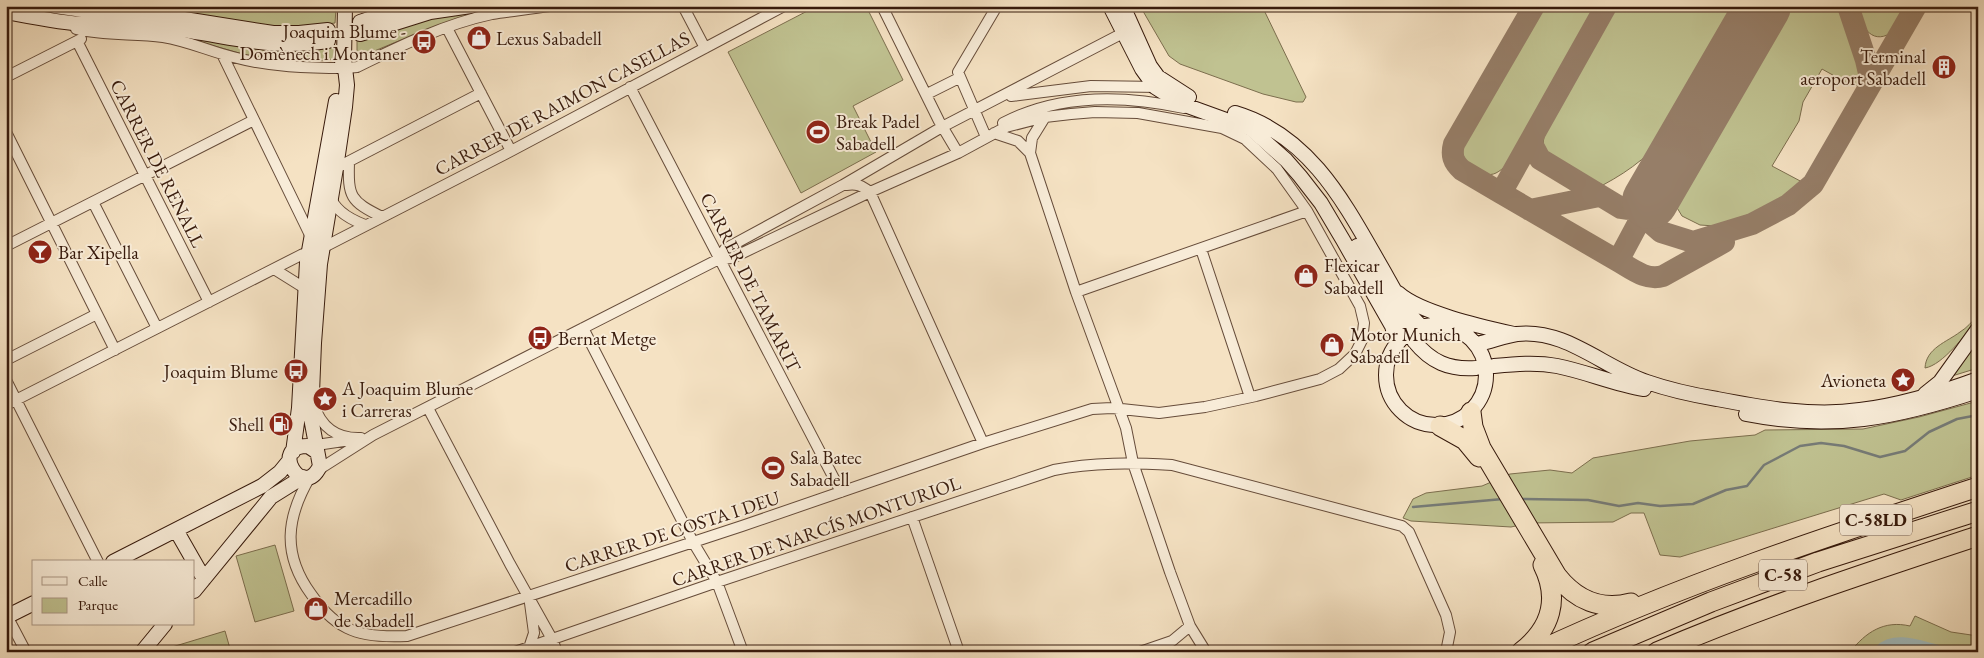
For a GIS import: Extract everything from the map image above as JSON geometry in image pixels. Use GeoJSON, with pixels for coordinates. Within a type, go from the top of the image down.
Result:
{"type":"FeatureCollection","features":[{"type":"Feature","properties":{"kind":"highway"},"geometry":{"type":"LineString","coordinates":[[1470,412],[1475,434],[1492,473]]}},
{"type":"Feature","properties":{"kind":"highway"},"geometry":{"type":"LineString","coordinates":[[1440,426],[1460,436],[1471,445],[1492,473],[1556,576],[1570,591],[1584,600],[1603,606],[1613,606],[1625,605],[1678,590]]}},
{"type":"Feature","properties":{"kind":"highway","name":"C-58LD"},"geometry":{"type":"LineString","coordinates":[[1536,652],[1678,590],[1889,515],[1978,487]]}},
{"type":"Feature","properties":{"kind":"highway","name":"C-58"},"geometry":{"type":"LineString","coordinates":[[1593,652],[1712,602],[1818,562],[1978,511]]}},
{"type":"Feature","properties":{"kind":"highway"},"geometry":{"type":"LineString","coordinates":[[1520,520],[1545,570],[1551,597],[1549,615],[1543,629],[1534,641],[1521,652]]}},
{"type":"Feature","properties":{"kind":"highway","name":"C-58"},"geometry":{"type":"LineString","coordinates":[[1657,652],[1764,608],[1978,536]]}},
{"type":"Feature","properties":{"kind":"street"},"geometry":{"type":"LineString","coordinates":[[345,6],[344,65],[346,98],[343,165],[350,194],[360,206],[382,216]]}},
{"type":"Feature","properties":{"kind":"street"},"geometry":{"type":"LineString","coordinates":[[408,6],[360,28],[430,12],[471,6]]}},
{"type":"Feature","properties":{"kind":"street"},"geometry":{"type":"LineString","coordinates":[[47,18],[68,27],[94,32],[163,37],[188,42],[222,54],[272,65],[344,65],[357,67],[392,50],[447,28],[492,14],[549,6]]}},
{"type":"Feature","properties":{"kind":"street"},"geometry":{"type":"LineString","coordinates":[[683,6],[705,48]]}},
{"type":"Feature","properties":{"kind":"street","name":"CARRER DE RAIMON CASELLAS"},"geometry":{"type":"LineString","coordinates":[[6,405],[308,252],[323,248],[784,6]]}},
{"type":"Feature","properties":{"kind":"street"},"geometry":{"type":"LineString","coordinates":[[882,6],[942,127],[958,154]]}},
{"type":"Feature","properties":{"kind":"street"},"geometry":{"type":"LineString","coordinates":[[997,6],[958,72],[959,78],[975,111],[990,135],[1018,141],[1030,153]]}},
{"type":"Feature","properties":{"kind":"street"},"geometry":{"type":"LineString","coordinates":[[1110,6],[1142,69],[1155,87],[1182,104],[1252,129],[1272,139],[1285,149],[1317,182],[1330,200],[1405,326]]}},
{"type":"Feature","properties":{"kind":"street"},"geometry":{"type":"LineString","coordinates":[[1123,6],[1150,66],[1166,84],[1199,101],[1238,113],[1275,130],[1317,167],[1346,206],[1407,312],[1422,327]]}},
{"type":"Feature","properties":{"kind":"street"},"geometry":{"type":"LineString","coordinates":[[6,12],[79,24],[141,25],[174,28],[266,44],[296,45],[328,36],[273,33],[166,16],[104,13],[62,7]]}},
{"type":"Feature","properties":{"kind":"street"},"geometry":{"type":"LineString","coordinates":[[447,28],[511,151]]}},
{"type":"Feature","properties":{"kind":"street"},"geometry":{"type":"LineString","coordinates":[[6,77],[94,32]]}},
{"type":"Feature","properties":{"kind":"street"},"geometry":{"type":"LineString","coordinates":[[719,259],[725,250],[844,185],[942,127],[1123,33]]}},
{"type":"Feature","properties":{"kind":"street","name":"CARRER DE RENALL"},"geometry":{"type":"LineString","coordinates":[[77,41],[209,302]]}},
{"type":"Feature","properties":{"kind":"street"},"geometry":{"type":"LineString","coordinates":[[222,54],[312,237],[323,248]]}},
{"type":"Feature","properties":{"kind":"street"},"geometry":{"type":"LineString","coordinates":[[310,475],[293,472],[291,457],[299,408],[308,252],[344,65]]}},
{"type":"Feature","properties":{"kind":"street"},"geometry":{"type":"LineString","coordinates":[[927,94],[959,78]]}},
{"type":"Feature","properties":{"kind":"street"},"geometry":{"type":"LineString","coordinates":[[1000,98],[1091,86],[1155,87],[1165,88],[1187,100],[1215,111],[1238,113]]}},
{"type":"Feature","properties":{"kind":"street","name":"CARRER DE TAMARIT"},"geometry":{"type":"LineString","coordinates":[[630,87],[841,492]]}},
{"type":"Feature","properties":{"kind":"street"},"geometry":{"type":"LineString","coordinates":[[310,475],[320,462],[313,448],[311,418],[317,303],[331,198],[343,165],[481,93]]}},
{"type":"Feature","properties":{"kind":"street"},"geometry":{"type":"LineString","coordinates":[[990,135],[998,126],[1045,106],[1091,100],[1155,102],[1199,111]]}},
{"type":"Feature","properties":{"kind":"street"},"geometry":{"type":"LineString","coordinates":[[195,590],[272,497],[285,487],[310,475],[373,435],[719,259],[732,258],[870,192],[958,154],[1010,125],[1045,117],[1095,112],[1138,113],[1222,128],[1245,139],[1277,169],[1307,211],[1076,292]]}},
{"type":"Feature","properties":{"kind":"street"},"geometry":{"type":"LineString","coordinates":[[1045,117],[1032,138],[1030,153],[1076,292],[1126,428],[1133,463],[1170,572],[1190,626],[1206,652]]}},
{"type":"Feature","properties":{"kind":"street"},"geometry":{"type":"LineString","coordinates":[[6,246],[254,120]]}},
{"type":"Feature","properties":{"kind":"street"},"geometry":{"type":"LineString","coordinates":[[1252,129],[1286,160],[1321,203],[1392,326],[1397,343]]}},
{"type":"Feature","properties":{"kind":"street"},"geometry":{"type":"LineString","coordinates":[[6,132],[11,152],[51,223],[115,350]]}},
{"type":"Feature","properties":{"kind":"street"},"geometry":{"type":"LineString","coordinates":[[330,136],[331,154],[328,184],[331,198],[350,219],[365,226]]}},
{"type":"Feature","properties":{"kind":"street"},"geometry":{"type":"LineString","coordinates":[[844,185],[854,184],[863,186],[870,192],[983,443]]}},
{"type":"Feature","properties":{"kind":"street"},"geometry":{"type":"LineString","coordinates":[[93,202],[157,328]]}},
{"type":"Feature","properties":{"kind":"street","name":"CARRER DE COSTA I DEU"},"geometry":{"type":"LineString","coordinates":[[310,475],[294,509],[290,538],[294,564],[304,585],[324,612],[347,628],[367,634],[389,637],[407,636],[529,597],[983,443],[1092,409],[1118,409],[1159,413],[1205,407],[1320,379],[1339,369],[1355,354],[1362,340],[1364,322],[1360,306],[1307,211]]}},
{"type":"Feature","properties":{"kind":"street"},"geometry":{"type":"LineString","coordinates":[[1200,248],[1250,397]]}},
{"type":"Feature","properties":{"kind":"street"},"geometry":{"type":"LineString","coordinates":[[274,269],[306,289]]}},
{"type":"Feature","properties":{"kind":"street"},"geometry":{"type":"LineString","coordinates":[[1394,289],[1416,306],[1490,328],[1516,334],[1547,336],[1563,341],[1630,376],[1658,386],[1694,395],[1767,408],[1843,412],[1860,410],[1921,398],[1978,379]]}},
{"type":"Feature","properties":{"kind":"street"},"geometry":{"type":"LineString","coordinates":[[6,360],[97,314]]}},
{"type":"Feature","properties":{"kind":"street"},"geometry":{"type":"LineString","coordinates":[[1437,325],[1452,327],[1465,334],[1476,344],[1487,375],[1484,391],[1470,412],[1459,420],[1440,426],[1425,424],[1410,418],[1393,400],[1387,386],[1386,371],[1390,356],[1397,343],[1408,333],[1422,327],[1437,325]]}},
{"type":"Feature","properties":{"kind":"street"},"geometry":{"type":"LineString","coordinates":[[583,328],[693,542],[717,582],[743,652]]}},
{"type":"Feature","properties":{"kind":"street"},"geometry":{"type":"LineString","coordinates":[[1921,398],[1940,382],[1978,329]]}},
{"type":"Feature","properties":{"kind":"street"},"geometry":{"type":"LineString","coordinates":[[1476,344],[1516,334]]}},
{"type":"Feature","properties":{"kind":"street"},"geometry":{"type":"LineString","coordinates":[[1485,365],[1499,345],[1516,334]]}},
{"type":"Feature","properties":{"kind":"street"},"geometry":{"type":"LineString","coordinates":[[1414,341],[1433,360],[1444,365],[1462,369],[1485,365],[1531,364],[1557,366],[1691,403],[1772,419],[1813,423],[1865,420],[1890,416],[1953,399],[1978,389]]}},
{"type":"Feature","properties":{"kind":"street"},"geometry":{"type":"LineString","coordinates":[[1580,349],[1597,362],[1644,389]]}},
{"type":"Feature","properties":{"kind":"street"},"geometry":{"type":"LineString","coordinates":[[6,380],[97,560]]}},
{"type":"Feature","properties":{"kind":"street"},"geometry":{"type":"LineString","coordinates":[[312,397],[318,416],[325,426],[339,435],[361,438]]}},
{"type":"Feature","properties":{"kind":"street"},"geometry":{"type":"LineString","coordinates":[[428,408],[552,639],[557,652]]}},
{"type":"Feature","properties":{"kind":"street"},"geometry":{"type":"LineString","coordinates":[[118,560],[271,480],[300,447],[313,448],[373,435]]}},
{"type":"Feature","properties":{"kind":"street","name":"CARRER DE NARCÍS MONTURIOL"},"geometry":{"type":"LineString","coordinates":[[514,652],[530,645],[1054,470],[1077,465],[1133,463],[1172,465],[1402,526],[1409,532],[1446,615],[1450,632],[1446,652]]}},
{"type":"Feature","properties":{"kind":"street"},"geometry":{"type":"LineString","coordinates":[[912,517],[959,652]]}},
{"type":"Feature","properties":{"kind":"street"},"geometry":{"type":"LineString","coordinates":[[176,530],[193,560]]}},
{"type":"Feature","properties":{"kind":"street"},"geometry":{"type":"LineString","coordinates":[[195,563],[204,579]]}},
{"type":"Feature","properties":{"kind":"street"},"geometry":{"type":"LineString","coordinates":[[529,597],[534,634],[530,645]]}},
{"type":"Feature","properties":{"kind":"street"},"geometry":{"type":"LineString","coordinates":[[26,652],[11,632],[7,616],[32,604]]}},
{"type":"Feature","properties":{"kind":"street"},"geometry":{"type":"LineString","coordinates":[[142,652],[163,626]]}},
{"type":"Feature","properties":{"kind":"street"},"geometry":{"type":"LineString","coordinates":[[1140,652],[1172,641],[1190,626]]}},
{"type":"Feature","properties":{"kind":"green space"},"geometry":{"type":"Polygon","coordinates":[[[332,6],[336,9],[335,23],[283,29],[147,10],[266,11],[332,6]]]}},
{"type":"Feature","properties":{"kind":"green space"},"geometry":{"type":"Polygon","coordinates":[[[512,6],[433,29],[357,59],[357,40],[450,13],[512,6]]]}},
{"type":"Feature","properties":{"kind":"green space"},"geometry":{"type":"Polygon","coordinates":[[[817,6],[866,6],[903,80],[853,106],[876,152],[801,193],[728,52],[817,6]]]}},
{"type":"Feature","properties":{"kind":"green space"},"geometry":{"type":"Polygon","coordinates":[[[1140,6],[1262,6],[1306,97],[1303,102],[1296,102],[1263,94],[1180,64],[1169,56],[1140,6]]]}},
{"type":"Feature","properties":{"kind":"green space"},"geometry":{"type":"Polygon","coordinates":[[[1542,6],[1601,6],[1511,159],[1496,173],[1490,175],[1479,172],[1473,169],[1465,159],[1463,148],[1465,141],[1470,129],[1542,6]]]}},
{"type":"Feature","properties":{"kind":"green space"},"geometry":{"type":"Polygon","coordinates":[[[1617,6],[1741,6],[1666,135],[1642,160],[1603,185],[1571,168],[1547,152],[1543,141],[1550,121],[1617,6]]]}},
{"type":"Feature","properties":{"kind":"green space"},"geometry":{"type":"Polygon","coordinates":[[[1787,6],[1837,6],[1859,55],[1862,76],[1861,87],[1847,83],[1822,69],[1803,102],[1799,121],[1772,166],[1804,183],[1787,198],[1768,208],[1715,226],[1700,225],[1682,216],[1676,206],[1677,197],[1787,6]]]}},
{"type":"Feature","properties":{"kind":"green space"},"geometry":{"type":"Polygon","coordinates":[[[1855,6],[1908,6],[1891,33],[1877,37],[1867,31],[1855,6]]]}},
{"type":"Feature","properties":{"kind":"green space"},"geometry":{"type":"Polygon","coordinates":[[[179,36],[309,49],[334,46],[334,59],[309,62],[260,59],[179,36]]]}},
{"type":"Feature","properties":{"kind":"green space"},"geometry":{"type":"Polygon","coordinates":[[[1978,316],[1978,321],[1946,355],[1932,366],[1925,368],[1926,361],[1933,350],[1963,330],[1978,316]]]}},
{"type":"Feature","properties":{"kind":"green space"},"geometry":{"type":"Polygon","coordinates":[[[1978,339],[1978,368],[1952,376],[1978,339]]]}},
{"type":"Feature","properties":{"kind":"green space"},"geometry":{"type":"Polygon","coordinates":[[[1978,401],[1978,475],[1901,500],[1884,494],[1680,557],[1660,555],[1644,513],[1631,513],[1613,522],[1529,523],[1511,527],[1411,521],[1403,518],[1413,499],[1426,493],[1482,486],[1510,474],[1550,470],[1572,473],[1593,458],[1690,441],[1755,435],[1765,430],[1863,429],[1919,417],[1978,401]]]}},
{"type":"Feature","properties":{"kind":"green space"},"geometry":{"type":"Polygon","coordinates":[[[275,545],[294,611],[255,622],[236,556],[275,545]]]}},
{"type":"Feature","properties":{"kind":"green space"},"geometry":{"type":"Polygon","coordinates":[[[1915,616],[1951,632],[1978,636],[1978,652],[1850,652],[1862,639],[1876,629],[1892,625],[1910,626],[1915,616]]]}},
{"type":"Feature","properties":{"kind":"green space"},"geometry":{"type":"Polygon","coordinates":[[[225,631],[231,652],[173,652],[172,647],[225,631]]]}},
{"type":"Feature","properties":{"kind":"waterway"},"geometry":{"type":"LineString","coordinates":[[1519,499],[1588,500],[1619,506],[1638,503],[1660,506],[1693,504],[1726,490],[1747,486],[1764,465],[1800,446],[1821,443],[1844,446],[1880,457],[1905,451],[1929,432],[1957,419],[1978,415]]}},
{"type":"Feature","properties":{"kind":"waterway"},"geometry":{"type":"LineString","coordinates":[[1413,507],[1503,499]]}},
{"type":"Feature","properties":{"kind":"waterway"},"geometry":{"type":"LineString","coordinates":[[1881,652],[1887,648],[1900,645],[1936,652]]}},
{"type":"Feature","properties":{"kind":"taxiway"},"geometry":{"type":"LineString","coordinates":[[1501,193],[1462,170],[1454,158],[1453,148],[1534,6]]}},
{"type":"Feature","properties":{"kind":"taxiway"},"geometry":{"type":"LineString","coordinates":[[1606,6],[1501,193],[1618,261],[1650,201]]}},
{"type":"Feature","properties":{"kind":"taxiway"},"geometry":{"type":"LineString","coordinates":[[1848,6],[1866,60],[1871,82]]}},
{"type":"Feature","properties":{"kind":"taxiway"},"geometry":{"type":"LineString","coordinates":[[1650,201],[1649,216],[1653,225],[1661,232],[1693,242],[1752,224],[1788,205],[1813,184],[1916,6]]}},
{"type":"Feature","properties":{"kind":"taxiway"},"geometry":{"type":"LineString","coordinates":[[1533,137],[1532,144],[1540,159],[1621,208],[1637,209],[1650,201]]}},
{"type":"Feature","properties":{"kind":"taxiway"},"geometry":{"type":"LineString","coordinates":[[1530,210],[1599,196]]}},
{"type":"Feature","properties":{"kind":"taxiway"},"geometry":{"type":"LineString","coordinates":[[1618,261],[1645,276],[1663,276],[1724,242]]}},
{"type":"Feature","properties":{"kind":"runway"},"geometry":{"type":"LineString","coordinates":[[1650,201],[1763,6]]}},
{"type":"Feature","properties":{"kind":"place","name":"Lexus Sabadell"},"geometry":{"type":"Point","coordinates":[479,38]}},
{"type":"Feature","properties":{"kind":"place","name":"Joaquim Blume - Domènech i Montaner"},"geometry":{"type":"Point","coordinates":[424,42]}},
{"type":"Feature","properties":{"kind":"place","name":"Terminal aeroport Sabadell"},"geometry":{"type":"Point","coordinates":[1944,67]}},
{"type":"Feature","properties":{"kind":"place","name":"Break Padel Sabadell"},"geometry":{"type":"Point","coordinates":[818,132]}},
{"type":"Feature","properties":{"kind":"place","name":"Bar Xipella"},"geometry":{"type":"Point","coordinates":[40,252]}},
{"type":"Feature","properties":{"kind":"place","name":"Flexicar Sabadell"},"geometry":{"type":"Point","coordinates":[1306,276]}},
{"type":"Feature","properties":{"kind":"place","name":"Bernat Metge"},"geometry":{"type":"Point","coordinates":[540,338]}},
{"type":"Feature","properties":{"kind":"place","name":"Motor Munich Sabadell"},"geometry":{"type":"Point","coordinates":[1332,345]}},
{"type":"Feature","properties":{"kind":"place","name":"Joaquim Blume"},"geometry":{"type":"Point","coordinates":[296,371]}},
{"type":"Feature","properties":{"kind":"place","name":"Avioneta"},"geometry":{"type":"Point","coordinates":[1903,380]}},
{"type":"Feature","properties":{"kind":"place","name":"A Joaquim Blume i Carreras"},"geometry":{"type":"Point","coordinates":[325,399]}},
{"type":"Feature","properties":{"kind":"place","name":"Shell"},"geometry":{"type":"Point","coordinates":[281,424]}},
{"type":"Feature","properties":{"kind":"place","name":"Sala Batec Sabadell"},"geometry":{"type":"Point","coordinates":[773,468]}},
{"type":"Feature","properties":{"kind":"place","name":"Mercadillo de Sabadell"},"geometry":{"type":"Point","coordinates":[316,609]}}]}
